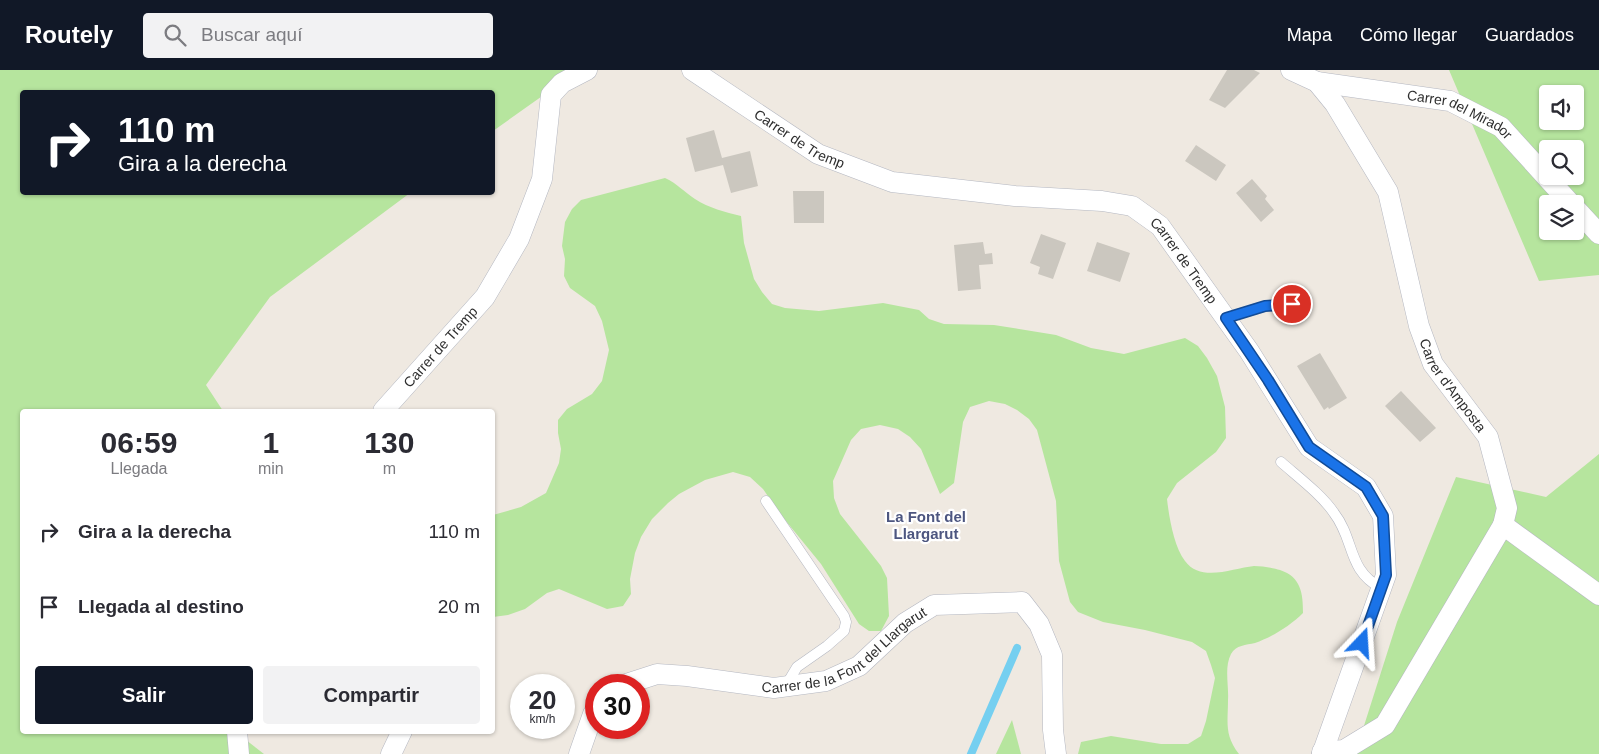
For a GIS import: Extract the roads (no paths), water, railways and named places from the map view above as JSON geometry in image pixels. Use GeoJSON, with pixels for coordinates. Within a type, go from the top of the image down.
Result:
{"type":"FeatureCollection","features":[{"type":"Feature","properties":{"kind":"street","name":"Carrer de Tremp"},"geometry":{"type":"LineString","coordinates":[[384,409],[485,297],[519,239],[542,179],[551,95],[562,83],[587,70]]}},
{"type":"Feature","properties":{"kind":"street","name":"Carrer de Tremp"},"geometry":{"type":"LineString","coordinates":[[692,70],[818,154],[892,182],[1015,196],[1102,201],[1132,206],[1160,226],[1268,380],[1309,447],[1366,487],[1383,516],[1386,575],[1322,753]]}},
{"type":"Feature","properties":{"kind":"street","name":"Carrer d'Amposta"},"geometry":{"type":"LineString","coordinates":[[1292,70],[1317,82],[1335,104],[1388,192],[1419,326],[1433,364],[1488,437],[1507,508],[1503,525],[1385,725],[1344,750],[1322,753]]}},
{"type":"Feature","properties":{"kind":"street","name":"Carrer del Mirador"},"geometry":{"type":"LineString","coordinates":[[1317,82],[1450,101],[1501,127],[1563,195]]}},
{"type":"Feature","properties":{"kind":"street"},"geometry":{"type":"LineString","coordinates":[[1584,218],[1599,234]]}},
{"type":"Feature","properties":{"kind":"street"},"geometry":{"type":"LineString","coordinates":[[1503,525],[1599,595]]}},
{"type":"Feature","properties":{"kind":"street","name":"Carrer de la Font del Llargarut"},"geometry":{"type":"LineString","coordinates":[[650,676],[657,674],[687,676],[774,688],[826,681],[859,666],[905,623],[934,605],[1022,602],[1039,624],[1052,655],[1053,730],[1056,754]]}},
{"type":"Feature","properties":{"kind":"street"},"geometry":{"type":"LineString","coordinates":[[238,734],[238,754]]}},
{"type":"Feature","properties":{"kind":"street"},"geometry":{"type":"LineString","coordinates":[[391,754],[401,734]]}},
{"type":"Feature","properties":{"kind":"street"},"geometry":{"type":"LineString","coordinates":[[579,754],[585,737]]}},
{"type":"Feature","properties":{"kind":"lane"},"geometry":{"type":"LineString","coordinates":[[1226,318],[1265,306],[1292,304]]}},
{"type":"Feature","properties":{"kind":"lane"},"geometry":{"type":"LineString","coordinates":[[1282,462],[1334,511],[1345,529],[1357,566],[1369,582],[1382,588]]}},
{"type":"Feature","properties":{"kind":"lane"},"geometry":{"type":"LineString","coordinates":[[766,501],[844,616],[846,622],[844,631],[827,646],[798,666],[784,687]]}},
{"type":"Feature","properties":{"kind":"waterway"},"geometry":{"type":"LineString","coordinates":[[971,754],[1017,648]]}},
{"type":"Feature","properties":{"kind":"district","name":"La Font del Llargarut"},"geometry":{"type":"Point","coordinates":[926,524]}}]}
